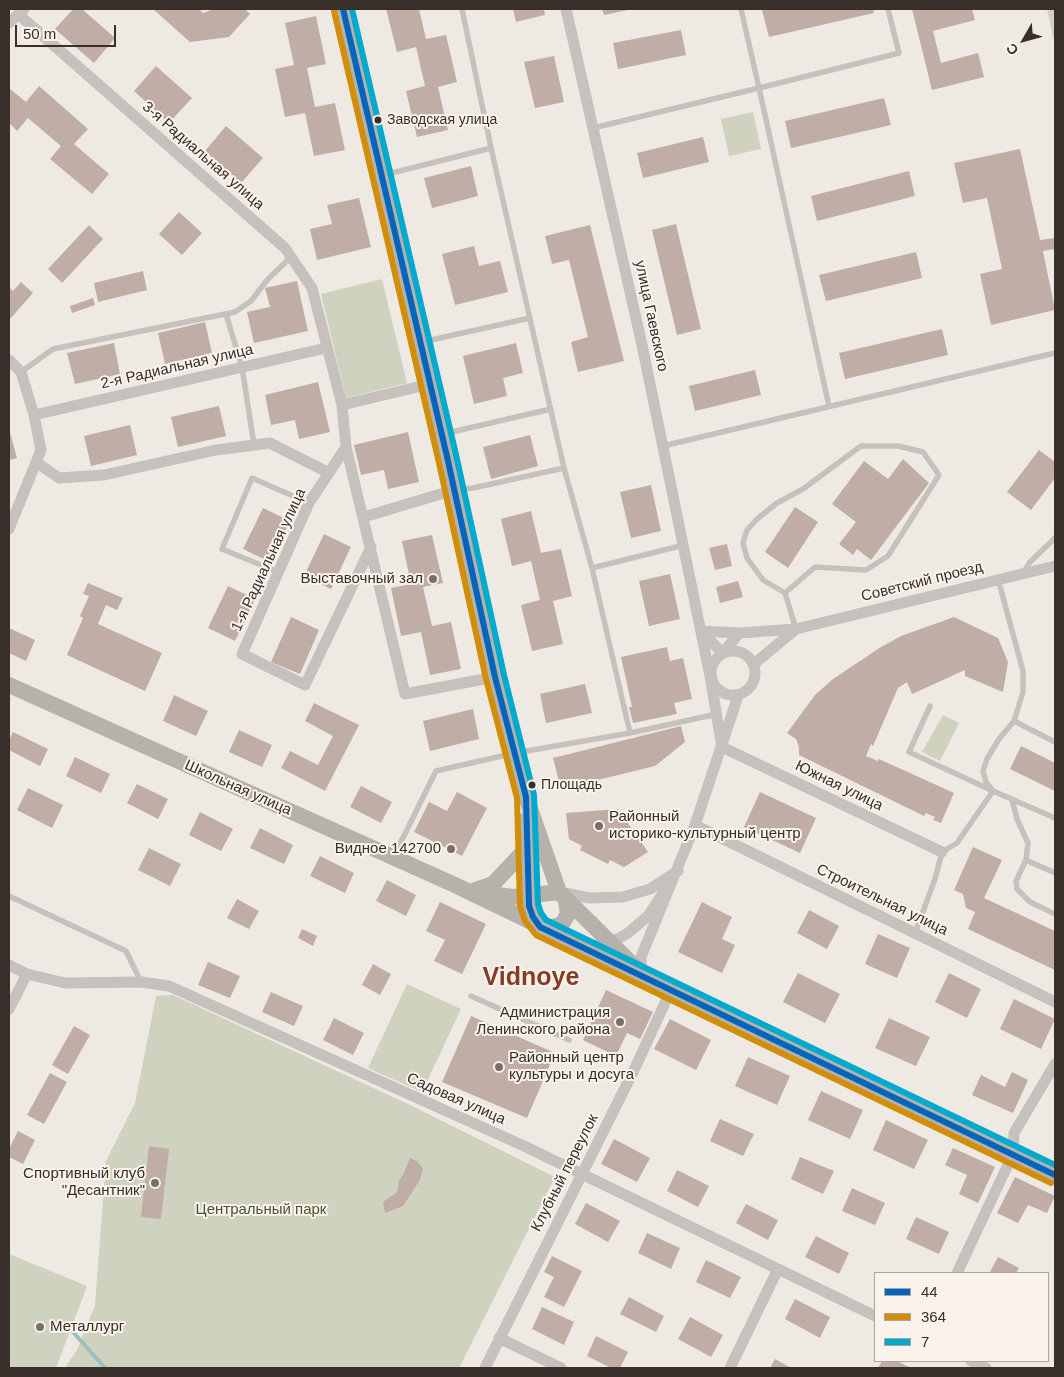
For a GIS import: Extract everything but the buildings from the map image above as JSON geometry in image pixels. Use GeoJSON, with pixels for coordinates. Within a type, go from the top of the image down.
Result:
{"type":"FeatureCollection","features":[{"type":"Feature","properties":{"kind":"street"},"geometry":{"type":"LineString","coordinates":[[343,9],[442,434],[495,677],[526,796],[568,914],[562,924],[552,927],[540,926],[533,918],[530,906],[526,796]]}},
{"type":"Feature","properties":{"kind":"street","name":"улица Гаевского"},"geometry":{"type":"LineString","coordinates":[[566,9],[684,545],[722,746]]}},
{"type":"Feature","properties":{"kind":"street"},"geometry":{"type":"LineString","coordinates":[[9,23],[21,11]]}},
{"type":"Feature","properties":{"kind":"street","name":"3-я Радиальная улица"},"geometry":{"type":"LineString","coordinates":[[21,11],[285,248],[312,288],[326,348]]}},
{"type":"Feature","properties":{"kind":"street"},"geometry":{"type":"LineString","coordinates":[[326,348],[342,405],[346,448],[405,694],[495,677]]}},
{"type":"Feature","properties":{"kind":"street","name":"2-я Радиальная улица"},"geometry":{"type":"LineString","coordinates":[[34,415],[326,348]]}},
{"type":"Feature","properties":{"kind":"street"},"geometry":{"type":"LineString","coordinates":[[9,360],[22,372],[41,450],[9,529]]}},
{"type":"Feature","properties":{"kind":"street"},"geometry":{"type":"LineString","coordinates":[[342,405],[430,384]]}},
{"type":"Feature","properties":{"kind":"street"},"geometry":{"type":"LineString","coordinates":[[36,462],[59,478],[104,475],[216,450],[270,443],[329,473]]}},
{"type":"Feature","properties":{"kind":"street","name":"1-я Радиальная улица"},"geometry":{"type":"LineString","coordinates":[[346,448],[309,503],[242,654],[305,685],[371,547]]}},
{"type":"Feature","properties":{"kind":"street"},"geometry":{"type":"LineString","coordinates":[[364,517],[454,490]]}},
{"type":"Feature","properties":{"kind":"street","name":"Советский проезд"},"geometry":{"type":"LineString","coordinates":[[701,631],[739,633],[796,628],[998,578],[1055,566]]}},
{"type":"Feature","properties":{"kind":"street","name":"Советский проезд"},"geometry":{"type":"LineString","coordinates":[[754,664],[796,628]]}},
{"type":"Feature","properties":{"kind":"street"},"geometry":{"type":"LineString","coordinates":[[701,631],[723,653]]}},
{"type":"Feature","properties":{"kind":"street"},"geometry":{"type":"LineString","coordinates":[[723,653],[738,651],[747,655],[754,664],[756,672],[754,682],[749,690],[738,696],[726,695],[714,685],[710,676],[716,658],[723,653],[739,633]]}},
{"type":"Feature","properties":{"kind":"street","name":"Школьная улица"},"geometry":{"type":"LineString","coordinates":[[9,686],[468,892],[646,977]]}},
{"type":"Feature","properties":{"kind":"street","name":"улица Гаевского"},"geometry":{"type":"LineString","coordinates":[[678,871],[738,696]]}},
{"type":"Feature","properties":{"kind":"street","name":"Южная улица"},"geometry":{"type":"LineString","coordinates":[[722,746],[942,852]]}},
{"type":"Feature","properties":{"kind":"street","name":"Строительная улица"},"geometry":{"type":"LineString","coordinates":[[695,825],[1055,1002]]}},
{"type":"Feature","properties":{"kind":"street"},"geometry":{"type":"LineString","coordinates":[[468,892],[493,884],[528,847]]}},
{"type":"Feature","properties":{"kind":"street"},"geometry":{"type":"LineString","coordinates":[[468,892],[513,897],[623,898],[650,889],[678,871]]}},
{"type":"Feature","properties":{"kind":"street"},"geometry":{"type":"LineString","coordinates":[[583,948],[610,943],[628,933],[648,916],[678,871]]}},
{"type":"Feature","properties":{"kind":"street"},"geometry":{"type":"LineString","coordinates":[[646,977],[641,968],[641,957],[678,871]]}},
{"type":"Feature","properties":{"kind":"street"},"geometry":{"type":"LineString","coordinates":[[562,896],[646,977],[1055,1175]]}},
{"type":"Feature","properties":{"kind":"street","name":"Садовая улица"},"geometry":{"type":"LineString","coordinates":[[9,965],[27,974],[65,982],[142,982],[170,986],[582,1174],[874,1316]]}},
{"type":"Feature","properties":{"kind":"street"},"geometry":{"type":"LineString","coordinates":[[9,1009],[27,974]]}},
{"type":"Feature","properties":{"kind":"street","name":"Клубный переулок"},"geometry":{"type":"LineString","coordinates":[[485,1368],[582,1174],[637,1071],[671,990]]}},
{"type":"Feature","properties":{"kind":"street"},"geometry":{"type":"LineString","coordinates":[[957,1272],[1013,1154],[1014,1132],[1055,1064]]}},
{"type":"Feature","properties":{"kind":"street"},"geometry":{"type":"LineString","coordinates":[[730,1368],[778,1269]]}},
{"type":"Feature","properties":{"kind":"street"},"geometry":{"type":"LineString","coordinates":[[499,1338],[561,1368]]}},
{"type":"Feature","properties":{"kind":"street"},"geometry":{"type":"LineString","coordinates":[[973,1362],[986,1368]]}},
{"type":"Feature","properties":{"kind":"lane"},"geometry":{"type":"LineString","coordinates":[[462,9],[491,148],[564,468],[592,568],[630,734]]}},
{"type":"Feature","properties":{"kind":"lane"},"geometry":{"type":"LineString","coordinates":[[741,9],[829,406]]}},
{"type":"Feature","properties":{"kind":"lane"},"geometry":{"type":"LineString","coordinates":[[593,128],[899,53],[888,9]]}},
{"type":"Feature","properties":{"kind":"lane"},"geometry":{"type":"LineString","coordinates":[[381,175],[491,148]]}},
{"type":"Feature","properties":{"kind":"lane"},"geometry":{"type":"LineString","coordinates":[[22,372],[53,350],[235,312],[251,301],[268,279],[291,258]]}},
{"type":"Feature","properties":{"kind":"lane"},"geometry":{"type":"LineString","coordinates":[[226,314],[242,367],[254,445]]}},
{"type":"Feature","properties":{"kind":"lane"},"geometry":{"type":"LineString","coordinates":[[420,342],[530,318]]}},
{"type":"Feature","properties":{"kind":"lane"},"geometry":{"type":"LineString","coordinates":[[663,446],[1055,353]]}},
{"type":"Feature","properties":{"kind":"lane"},"geometry":{"type":"LineString","coordinates":[[442,434],[551,409]]}},
{"type":"Feature","properties":{"kind":"lane"},"geometry":{"type":"LineString","coordinates":[[785,593],[815,567],[866,570],[888,556],[938,475],[923,452],[898,446],[861,446],[803,489],[777,503],[747,530],[743,542],[747,558],[763,580],[785,593],[796,628]]}},
{"type":"Feature","properties":{"kind":"lane"},"geometry":{"type":"LineString","coordinates":[[454,490],[473,488],[564,468]]}},
{"type":"Feature","properties":{"kind":"lane"},"geometry":{"type":"LineString","coordinates":[[278,572],[222,549],[252,478],[309,503]]}},
{"type":"Feature","properties":{"kind":"lane"},"geometry":{"type":"LineString","coordinates":[[1023,573],[1030,562],[1055,538]]}},
{"type":"Feature","properties":{"kind":"lane"},"geometry":{"type":"LineString","coordinates":[[592,568],[684,545]]}},
{"type":"Feature","properties":{"kind":"lane"},"geometry":{"type":"LineString","coordinates":[[994,791],[986,782],[983,771],[987,758],[999,739],[1014,721],[1023,692],[1023,671],[998,578]]}},
{"type":"Feature","properties":{"kind":"lane"},"geometry":{"type":"LineString","coordinates":[[930,706],[909,752],[1055,818]]}},
{"type":"Feature","properties":{"kind":"lane"},"geometry":{"type":"LineString","coordinates":[[393,858],[436,771],[515,753],[630,734],[717,714]]}},
{"type":"Feature","properties":{"kind":"lane"},"geometry":{"type":"LineString","coordinates":[[1014,721],[1055,742]]}},
{"type":"Feature","properties":{"kind":"lane"},"geometry":{"type":"LineString","coordinates":[[915,933],[935,879],[942,852],[960,839],[994,791]]}},
{"type":"Feature","properties":{"kind":"lane"},"geometry":{"type":"LineString","coordinates":[[1012,799],[1017,819],[1028,843],[1026,860],[1016,881],[1017,889],[1030,902],[1055,914]]}},
{"type":"Feature","properties":{"kind":"lane"},"geometry":{"type":"LineString","coordinates":[[1026,860],[1055,873]]}},
{"type":"Feature","properties":{"kind":"lane"},"geometry":{"type":"LineString","coordinates":[[9,896],[126,951],[142,982]]}},
{"type":"Feature","properties":{"kind":"lane"},"geometry":{"type":"LineString","coordinates":[[471,996],[570,1040]]}},
{"type":"Feature","properties":{"kind":"green space"},"geometry":{"type":"Polygon","coordinates":[[[1047,9],[1055,9],[1055,46],[1047,9]]]}},
{"type":"Feature","properties":{"kind":"green space"},"geometry":{"type":"Polygon","coordinates":[[[753,112],[761,149],[729,156],[721,119],[753,112]]]}},
{"type":"Feature","properties":{"kind":"green space"},"geometry":{"type":"Polygon","coordinates":[[[382,279],[407,383],[346,398],[321,294],[382,279]]]}},
{"type":"Feature","properties":{"kind":"green space"},"geometry":{"type":"Polygon","coordinates":[[[943,715],[959,723],[940,761],[922,752],[943,715]]]}},
{"type":"Feature","properties":{"kind":"green space"},"geometry":{"type":"Polygon","coordinates":[[[407,984],[461,1009],[422,1092],[368,1068],[407,984]]]}},
{"type":"Feature","properties":{"kind":"green space","name":"Центральный парк"},"geometry":{"type":"Polygon","coordinates":[[[173,995],[410,1105],[555,1177],[459,1368],[65,1368],[77,1350],[95,1305],[106,1161],[135,1103],[156,996],[173,995]]]}},
{"type":"Feature","properties":{"kind":"green space","name":"Металлург"},"geometry":{"type":"Polygon","coordinates":[[[9,1254],[87,1286],[56,1368],[9,1368],[9,1254]]]}},
{"type":"Feature","properties":{"kind":"waterway"},"geometry":{"type":"LineString","coordinates":[[73,1332],[105,1368]]}},
{"type":"Feature","properties":{"kind":"transit line","name":"44"},"geometry":{"type":"LineString","coordinates":[[343,9],[448,461],[495,677],[526,797],[529,906],[533,917],[540,927],[1055,1175]]}},
{"type":"Feature","properties":{"kind":"transit line","name":"7"},"geometry":{"type":"LineString","coordinates":[[352,9],[457,459],[504,675],[534,795],[538,904],[541,913],[546,920],[1055,1165]]}},
{"type":"Feature","properties":{"kind":"transit line","name":"364"},"geometry":{"type":"LineString","coordinates":[[334,11],[439,463],[486,679],[517,798],[520,906],[525,921],[536,935],[1051,1183]]}},
{"type":"Feature","properties":{"kind":"place","name":"Заводская улица"},"geometry":{"type":"Point","coordinates":[378,120]}},
{"type":"Feature","properties":{"kind":"place","name":"Выставочный зал"},"geometry":{"type":"Point","coordinates":[433,579]}},
{"type":"Feature","properties":{"kind":"place","name":"Площадь"},"geometry":{"type":"Point","coordinates":[532,785]}},
{"type":"Feature","properties":{"kind":"place","name":"Районный историко-культурный центр"},"geometry":{"type":"Point","coordinates":[599,826]}},
{"type":"Feature","properties":{"kind":"place","name":"Видное 142700"},"geometry":{"type":"Point","coordinates":[451,849]}},
{"type":"Feature","properties":{"kind":"place","name":"Администрация Ленинского района"},"geometry":{"type":"Point","coordinates":[620,1022]}},
{"type":"Feature","properties":{"kind":"place","name":"Районный центр культуры и досуга"},"geometry":{"type":"Point","coordinates":[499,1067]}},
{"type":"Feature","properties":{"kind":"place","name":"Спортивный клуб \"Десантник\""},"geometry":{"type":"Point","coordinates":[155,1183]}},
{"type":"Feature","properties":{"kind":"place","name":"Металлург"},"geometry":{"type":"Point","coordinates":[40,1327]}},
{"type":"Feature","properties":{"kind":"district","name":"Vidnoye"},"geometry":{"type":"Point","coordinates":[531,978]}}]}
